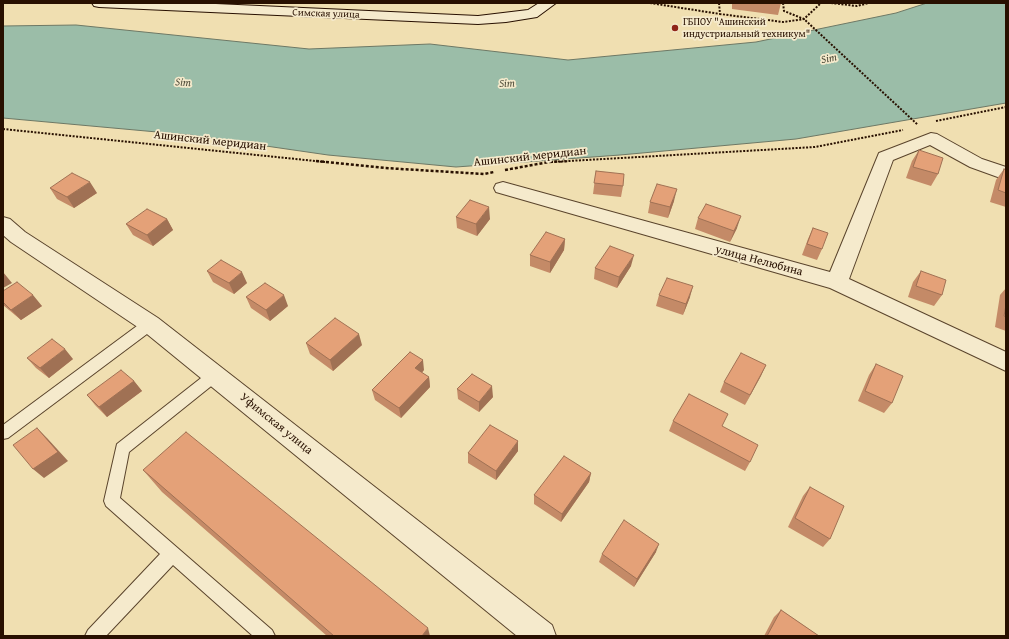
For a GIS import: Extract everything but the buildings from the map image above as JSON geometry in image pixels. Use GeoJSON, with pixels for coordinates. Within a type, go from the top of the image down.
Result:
{"type":"FeatureCollection","features":[{"type":"Feature","properties":{"kind":"street","name":"Симская улица"},"geometry":{"type":"LineString","coordinates":[[99,3],[478,20],[532,14],[549,3]]}},
{"type":"Feature","properties":{"kind":"street"},"geometry":{"type":"LineString","coordinates":[[837,282],[885,157],[932,130],[976,163],[1006,174]]}},
{"type":"Feature","properties":{"kind":"street","name":"улица Нелюбина"},"geometry":{"type":"LineString","coordinates":[[503,188],[761,262],[837,282],[1006,362]]}},
{"type":"Feature","properties":{"kind":"street","name":"Уфимская улица"},"geometry":{"type":"LineString","coordinates":[[3,224],[18,237],[150,324],[541,636]]}},
{"type":"Feature","properties":{"kind":"lane"},"geometry":{"type":"LineString","coordinates":[[3,434],[150,324]]}},
{"type":"Feature","properties":{"kind":"lane"},"geometry":{"type":"LineString","coordinates":[[215,376],[122,449],[112,501],[266,636]]}},
{"type":"Feature","properties":{"kind":"lane"},"geometry":{"type":"LineString","coordinates":[[94,636],[172,554]]}},
{"type":"Feature","properties":{"kind":"path"},"geometry":{"type":"LineString","coordinates":[[650,3],[784,22],[804,19],[821,3]]}},
{"type":"Feature","properties":{"kind":"path"},"geometry":{"type":"LineString","coordinates":[[719,3],[720,14]]}},
{"type":"Feature","properties":{"kind":"path"},"geometry":{"type":"LineString","coordinates":[[783,3],[784,11],[804,19],[915,123]]}},
{"type":"Feature","properties":{"kind":"path"},"geometry":{"type":"LineString","coordinates":[[830,3],[857,6],[869,3]]}},
{"type":"Feature","properties":{"kind":"path"},"geometry":{"type":"LineString","coordinates":[[932,130],[1006,107]]}},
{"type":"Feature","properties":{"kind":"path","name":"Ашинский меридиан"},"geometry":{"type":"LineString","coordinates":[[3,129],[385,168],[484,174],[549,162],[815,147],[901,130],[908,131]]}},
{"type":"Feature","properties":{"kind":"water","name":"Sim"},"geometry":{"type":"Polygon","coordinates":[[[927,3],[1006,3],[1006,103],[796,139],[620,155],[456,167],[328,155],[190,135],[3,118],[3,26],[76,25],[309,49],[430,44],[568,60],[756,42],[896,13],[927,3]]]}},
{"type":"Feature","properties":{"kind":"place","name":"ГБПОУ \"Ашинский индустриальный техникум\""},"geometry":{"type":"Point","coordinates":[675,28]}}]}
